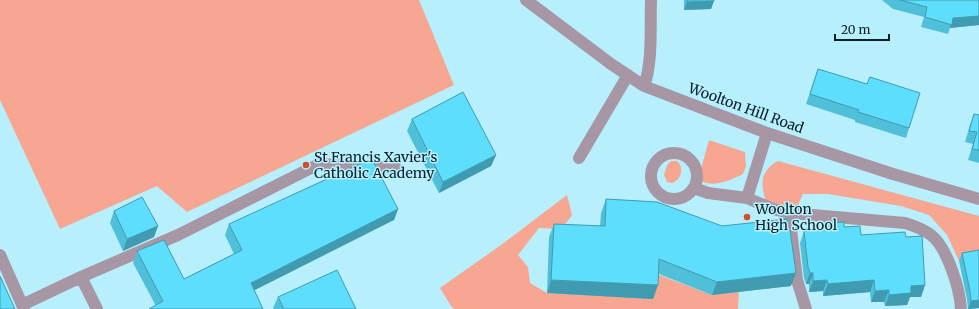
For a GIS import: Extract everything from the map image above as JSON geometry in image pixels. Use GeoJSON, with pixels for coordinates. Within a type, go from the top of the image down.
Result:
{"type":"FeatureCollection","features":[{"type":"Feature","properties":{"kind":"street","name":"Woolton Hill Road"},"geometry":{"type":"LineString","coordinates":[[526,0],[611,64],[644,86],[767,132],[924,184],[979,199]]}},
{"type":"Feature","properties":{"kind":"street"},"geometry":{"type":"LineString","coordinates":[[644,86],[648,76],[649,65],[651,0]]}},
{"type":"Feature","properties":{"kind":"street"},"geometry":{"type":"LineString","coordinates":[[579,158],[628,75]]}},
{"type":"Feature","properties":{"kind":"street"},"geometry":{"type":"LineString","coordinates":[[747,198],[767,132]]}},
{"type":"Feature","properties":{"kind":"street"},"geometry":{"type":"LineString","coordinates":[[0,255],[23,307],[81,277],[178,235],[319,164],[396,168]]}},
{"type":"Feature","properties":{"kind":"street"},"geometry":{"type":"LineString","coordinates":[[694,188],[708,194],[747,198],[773,209],[789,213],[906,223],[921,228],[932,236],[946,255],[960,298],[961,309]]}},
{"type":"Feature","properties":{"kind":"street"},"geometry":{"type":"LineString","coordinates":[[789,213],[797,280],[806,309]]}},
{"type":"Feature","properties":{"kind":"street"},"geometry":{"type":"LineString","coordinates":[[81,277],[97,309]]}},
{"type":"Feature","properties":{"kind":"shaded area"},"geometry":{"type":"Polygon","coordinates":[[[0,0],[419,0],[454,85],[187,212],[157,186],[60,229],[0,100],[0,0]]]}},
{"type":"Feature","properties":{"kind":"shaded area"},"geometry":{"type":"Polygon","coordinates":[[[709,140],[745,152],[746,166],[743,174],[728,181],[711,184],[701,181],[699,176],[709,140]]]}},
{"type":"Feature","properties":{"kind":"shaded area"},"geometry":{"type":"Polygon","coordinates":[[[671,161],[677,161],[681,167],[680,177],[672,183],[667,182],[664,175],[667,165],[671,161]]]}},
{"type":"Feature","properties":{"kind":"shaded area"},"geometry":{"type":"Polygon","coordinates":[[[778,161],[979,216],[979,258],[959,261],[947,235],[929,215],[901,206],[828,194],[803,194],[796,209],[767,205],[763,192],[764,175],[772,165],[778,161]]]}},
{"type":"Feature","properties":{"kind":"shaded area"},"geometry":{"type":"Polygon","coordinates":[[[567,195],[572,215],[567,222],[559,229],[539,228],[518,255],[528,267],[530,283],[547,293],[653,298],[654,273],[712,295],[739,292],[738,309],[454,309],[451,306],[440,288],[501,245],[567,195]]]}},
{"type":"Feature","properties":{"kind":"building"},"geometry":{"type":"Polygon","coordinates":[[[687,0],[714,0],[714,1],[687,2],[687,0]]]}},
{"type":"Feature","properties":{"kind":"building"},"geometry":{"type":"Polygon","coordinates":[[[900,0],[979,0],[979,16],[953,18],[952,25],[925,17],[927,7],[900,0]]]}},
{"type":"Feature","properties":{"kind":"building"},"geometry":{"type":"Polygon","coordinates":[[[818,69],[867,84],[870,77],[920,93],[909,128],[858,112],[859,110],[810,94],[818,69]]]}},
{"type":"Feature","properties":{"kind":"building"},"geometry":{"type":"Polygon","coordinates":[[[463,92],[496,155],[443,182],[412,119],[463,92]]]}},
{"type":"Feature","properties":{"kind":"building"},"geometry":{"type":"Polygon","coordinates":[[[974,114],[979,115],[979,150],[972,149],[977,132],[969,131],[974,114]]]}},
{"type":"Feature","properties":{"kind":"building"},"geometry":{"type":"Polygon","coordinates":[[[364,162],[374,163],[398,209],[251,283],[263,309],[149,309],[163,301],[137,251],[164,240],[184,279],[242,250],[229,224],[364,162]]]}},
{"type":"Feature","properties":{"kind":"building"},"geometry":{"type":"Polygon","coordinates":[[[142,197],[158,226],[127,239],[114,211],[142,197]]]}},
{"type":"Feature","properties":{"kind":"building"},"geometry":{"type":"Polygon","coordinates":[[[606,199],[657,202],[722,226],[787,219],[796,273],[717,282],[659,259],[658,285],[551,280],[554,224],[605,226],[606,199]]]}},
{"type":"Feature","properties":{"kind":"building"},"geometry":{"type":"Polygon","coordinates":[[[844,222],[844,227],[860,226],[861,235],[905,232],[906,237],[922,236],[925,285],[911,286],[911,293],[889,295],[889,290],[875,291],[874,280],[828,284],[827,280],[813,281],[813,273],[810,273],[808,267],[804,231],[823,230],[823,223],[844,222]]]}},
{"type":"Feature","properties":{"kind":"building"},"geometry":{"type":"Polygon","coordinates":[[[979,250],[979,300],[971,301],[962,253],[979,250]]]}},
{"type":"Feature","properties":{"kind":"building"},"geometry":{"type":"Polygon","coordinates":[[[337,270],[356,309],[284,309],[278,297],[337,270]]]}},
{"type":"Feature","properties":{"kind":"building"},"geometry":{"type":"Polygon","coordinates":[[[0,276],[15,309],[0,309],[0,276]]]}},
{"type":"Feature","properties":{"kind":"place","name":"St Francis Xavier's Catholic Academy"},"geometry":{"type":"Point","coordinates":[306,165]}},
{"type":"Feature","properties":{"kind":"place","name":"Woolton High School"},"geometry":{"type":"Point","coordinates":[747,217]}}]}
